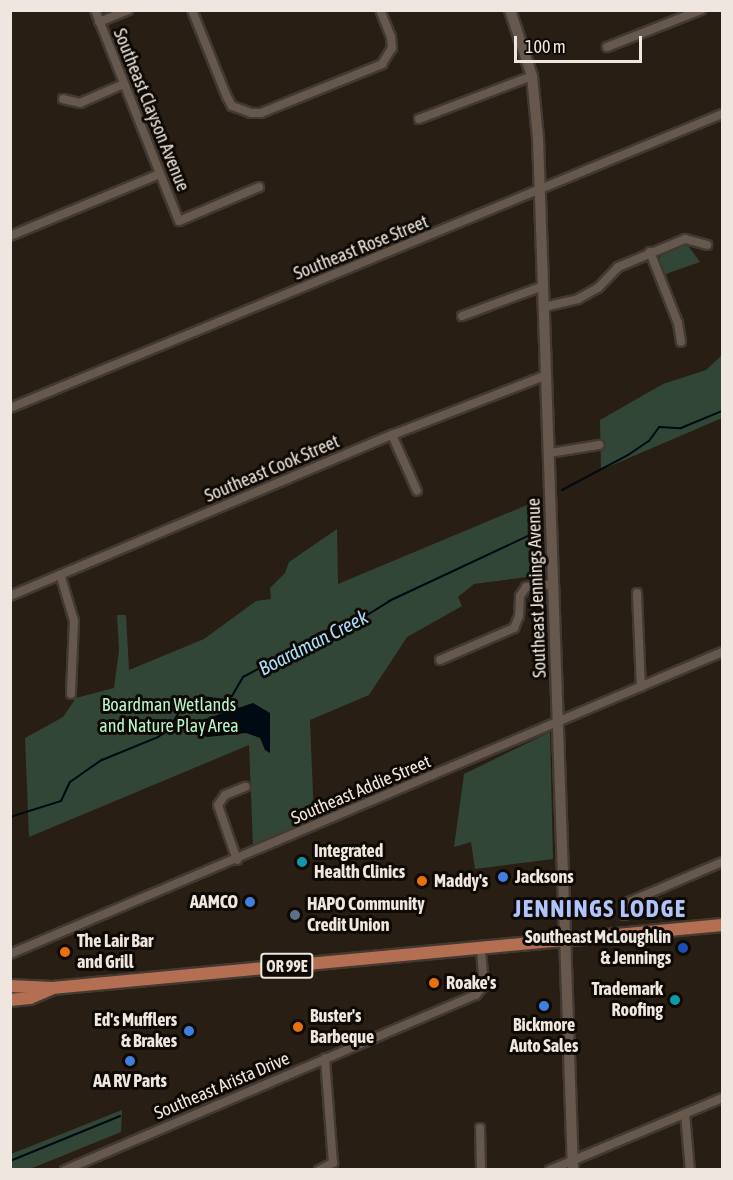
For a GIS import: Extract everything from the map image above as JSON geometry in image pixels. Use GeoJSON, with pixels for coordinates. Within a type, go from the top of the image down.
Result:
{"type":"FeatureCollection","features":[{"type":"Feature","properties":{"kind":"main road","name":"Southeast Jennings Avenue"},"geometry":{"type":"LineString","coordinates":[[510,10],[532,76],[540,191],[573,1165]]}},
{"type":"Feature","properties":{"kind":"main road","name":"OR 99E"},"geometry":{"type":"LineString","coordinates":[[10,986],[52,988],[723,925]]}},
{"type":"Feature","properties":{"kind":"main road","name":"OR 99E"},"geometry":{"type":"LineString","coordinates":[[10,1000],[30,998],[52,988]]}},
{"type":"Feature","properties":{"kind":"street","name":"Southeast Clayson Avenue"},"geometry":{"type":"LineString","coordinates":[[95,10],[179,221],[259,187]]}},
{"type":"Feature","properties":{"kind":"street"},"geometry":{"type":"LineString","coordinates":[[99,22],[128,10]]}},
{"type":"Feature","properties":{"kind":"street"},"geometry":{"type":"LineString","coordinates":[[192,10],[232,106],[251,114],[382,64],[392,48],[391,37],[380,10]]}},
{"type":"Feature","properties":{"kind":"street"},"geometry":{"type":"LineString","coordinates":[[607,46],[701,10]]}},
{"type":"Feature","properties":{"kind":"street"},"geometry":{"type":"LineString","coordinates":[[419,119],[532,76]]}},
{"type":"Feature","properties":{"kind":"street"},"geometry":{"type":"LineString","coordinates":[[63,99],[80,103],[124,84]]}},
{"type":"Feature","properties":{"kind":"street","name":"Southeast Rose Street"},"geometry":{"type":"LineString","coordinates":[[10,408],[723,114]]}},
{"type":"Feature","properties":{"kind":"street"},"geometry":{"type":"LineString","coordinates":[[10,236],[160,174]]}},
{"type":"Feature","properties":{"kind":"street"},"geometry":{"type":"LineString","coordinates":[[544,307],[589,293],[618,267],[650,252],[685,239],[707,245]]}},
{"type":"Feature","properties":{"kind":"street"},"geometry":{"type":"LineString","coordinates":[[650,252],[678,323],[681,342]]}},
{"type":"Feature","properties":{"kind":"street"},"geometry":{"type":"LineString","coordinates":[[462,316],[543,286]]}},
{"type":"Feature","properties":{"kind":"street","name":"Southeast Cook Street"},"geometry":{"type":"LineString","coordinates":[[10,596],[61,577],[392,435],[546,375]]}},
{"type":"Feature","properties":{"kind":"street"},"geometry":{"type":"LineString","coordinates":[[392,435],[417,491]]}},
{"type":"Feature","properties":{"kind":"street"},"geometry":{"type":"LineString","coordinates":[[550,453],[599,445]]}},
{"type":"Feature","properties":{"kind":"street"},"geometry":{"type":"LineString","coordinates":[[61,577],[74,621],[71,694]]}},
{"type":"Feature","properties":{"kind":"street"},"geometry":{"type":"LineString","coordinates":[[440,660],[514,628],[525,587],[554,585]]}},
{"type":"Feature","properties":{"kind":"street"},"geometry":{"type":"LineString","coordinates":[[637,593],[641,687]]}},
{"type":"Feature","properties":{"kind":"street","name":"Southeast Addie Street"},"geometry":{"type":"LineString","coordinates":[[10,954],[237,860],[723,652]]}},
{"type":"Feature","properties":{"kind":"street"},"geometry":{"type":"LineString","coordinates":[[237,860],[218,805],[225,795],[245,787]]}},
{"type":"Feature","properties":{"kind":"street"},"geometry":{"type":"LineString","coordinates":[[624,915],[629,902],[723,862]]}},
{"type":"Feature","properties":{"kind":"street","name":"Southeast Arista Drive"},"geometry":{"type":"LineString","coordinates":[[65,1170],[480,993],[485,979],[481,948]]}},
{"type":"Feature","properties":{"kind":"street"},"geometry":{"type":"LineString","coordinates":[[319,1170],[333,1163],[325,1058]]}},
{"type":"Feature","properties":{"kind":"street"},"geometry":{"type":"LineString","coordinates":[[550,1170],[573,1165],[723,1098]]}},
{"type":"Feature","properties":{"kind":"street"},"geometry":{"type":"LineString","coordinates":[[685,1114],[690,1170]]}},
{"type":"Feature","properties":{"kind":"street"},"geometry":{"type":"LineString","coordinates":[[480,1128],[481,1170]]}},
{"type":"Feature","properties":{"kind":"green space"},"geometry":{"type":"Polygon","coordinates":[[[686,243],[700,262],[663,275],[658,263],[662,253],[686,243]]]}},
{"type":"Feature","properties":{"kind":"green space"},"geometry":{"type":"Polygon","coordinates":[[[722,355],[722,418],[601,470],[600,420],[663,384],[706,370],[722,355]]]}},
{"type":"Feature","properties":{"kind":"green space","name":"Boardman Wetlands and Nature Play Area"},"geometry":{"type":"Polygon","coordinates":[[[539,500],[542,575],[474,584],[458,597],[462,606],[407,637],[369,695],[310,720],[314,819],[253,845],[249,745],[29,837],[25,738],[63,717],[76,698],[114,688],[119,650],[117,615],[126,615],[129,670],[204,639],[256,601],[271,599],[270,588],[285,573],[289,562],[337,529],[338,584],[539,500]]]}},
{"type":"Feature","properties":{"kind":"green space"},"geometry":{"type":"Polygon","coordinates":[[[550,732],[553,859],[475,869],[471,842],[454,847],[464,774],[550,732]]]}},
{"type":"Feature","properties":{"kind":"green space"},"geometry":{"type":"Polygon","coordinates":[[[122,1110],[121,1132],[30,1169],[11,1169],[11,1154],[122,1110]]]}},
{"type":"Feature","properties":{"kind":"water"},"geometry":{"type":"Polygon","coordinates":[[[357,619],[355,627],[342,637],[303,656],[283,655],[317,633],[357,619]]]}},
{"type":"Feature","properties":{"kind":"water"},"geometry":{"type":"Polygon","coordinates":[[[253,703],[270,713],[270,753],[265,750],[260,738],[246,733],[207,737],[195,731],[202,720],[253,703]]]}},
{"type":"Feature","properties":{"kind":"waterway"},"geometry":{"type":"LineString","coordinates":[[562,490],[628,455],[649,441],[659,427],[681,428],[722,411]]}},
{"type":"Feature","properties":{"kind":"waterway","name":"Boardman Creek"},"geometry":{"type":"LineString","coordinates":[[356,622],[389,601],[534,533],[539,522]]}},
{"type":"Feature","properties":{"kind":"waterway","name":"Boardman Creek"},"geometry":{"type":"LineString","coordinates":[[10,817],[61,801],[70,782],[102,760],[158,737],[168,730],[182,708],[202,697],[224,700],[232,696],[243,677],[286,654]]}},
{"type":"Feature","properties":{"kind":"waterway"},"geometry":{"type":"LineString","coordinates":[[10,1161],[120,1116]]}},
{"type":"Feature","properties":{"kind":"place","name":"Integrated Health Clinics"},"geometry":{"type":"Point","coordinates":[302,862]}},
{"type":"Feature","properties":{"kind":"place","name":"Jacksons"},"geometry":{"type":"Point","coordinates":[503,877]}},
{"type":"Feature","properties":{"kind":"place","name":"Maddy's"},"geometry":{"type":"Point","coordinates":[422,881]}},
{"type":"Feature","properties":{"kind":"place","name":"AAMCO"},"geometry":{"type":"Point","coordinates":[250,902]}},
{"type":"Feature","properties":{"kind":"place","name":"HAPO Community Credit Union"},"geometry":{"type":"Point","coordinates":[295,915]}},
{"type":"Feature","properties":{"kind":"place","name":"Southeast McLoughlin & Jennings"},"geometry":{"type":"Point","coordinates":[683,948]}},
{"type":"Feature","properties":{"kind":"place","name":"The Lair Bar and Grill"},"geometry":{"type":"Point","coordinates":[65,952]}},
{"type":"Feature","properties":{"kind":"place","name":"Roake's"},"geometry":{"type":"Point","coordinates":[434,983]}},
{"type":"Feature","properties":{"kind":"place","name":"Trademark Roofing"},"geometry":{"type":"Point","coordinates":[675,1000]}},
{"type":"Feature","properties":{"kind":"place","name":"Bickmore Auto Sales"},"geometry":{"type":"Point","coordinates":[544,1006]}},
{"type":"Feature","properties":{"kind":"place","name":"Buster's Barbeque"},"geometry":{"type":"Point","coordinates":[298,1027]}},
{"type":"Feature","properties":{"kind":"place","name":"Ed's Mufflers & Brakes"},"geometry":{"type":"Point","coordinates":[189,1031]}},
{"type":"Feature","properties":{"kind":"place","name":"AA RV Parts"},"geometry":{"type":"Point","coordinates":[130,1061]}},
{"type":"Feature","properties":{"kind":"district","name":"JENNINGS LODGE"},"geometry":{"type":"Point","coordinates":[600,909]}}]}
